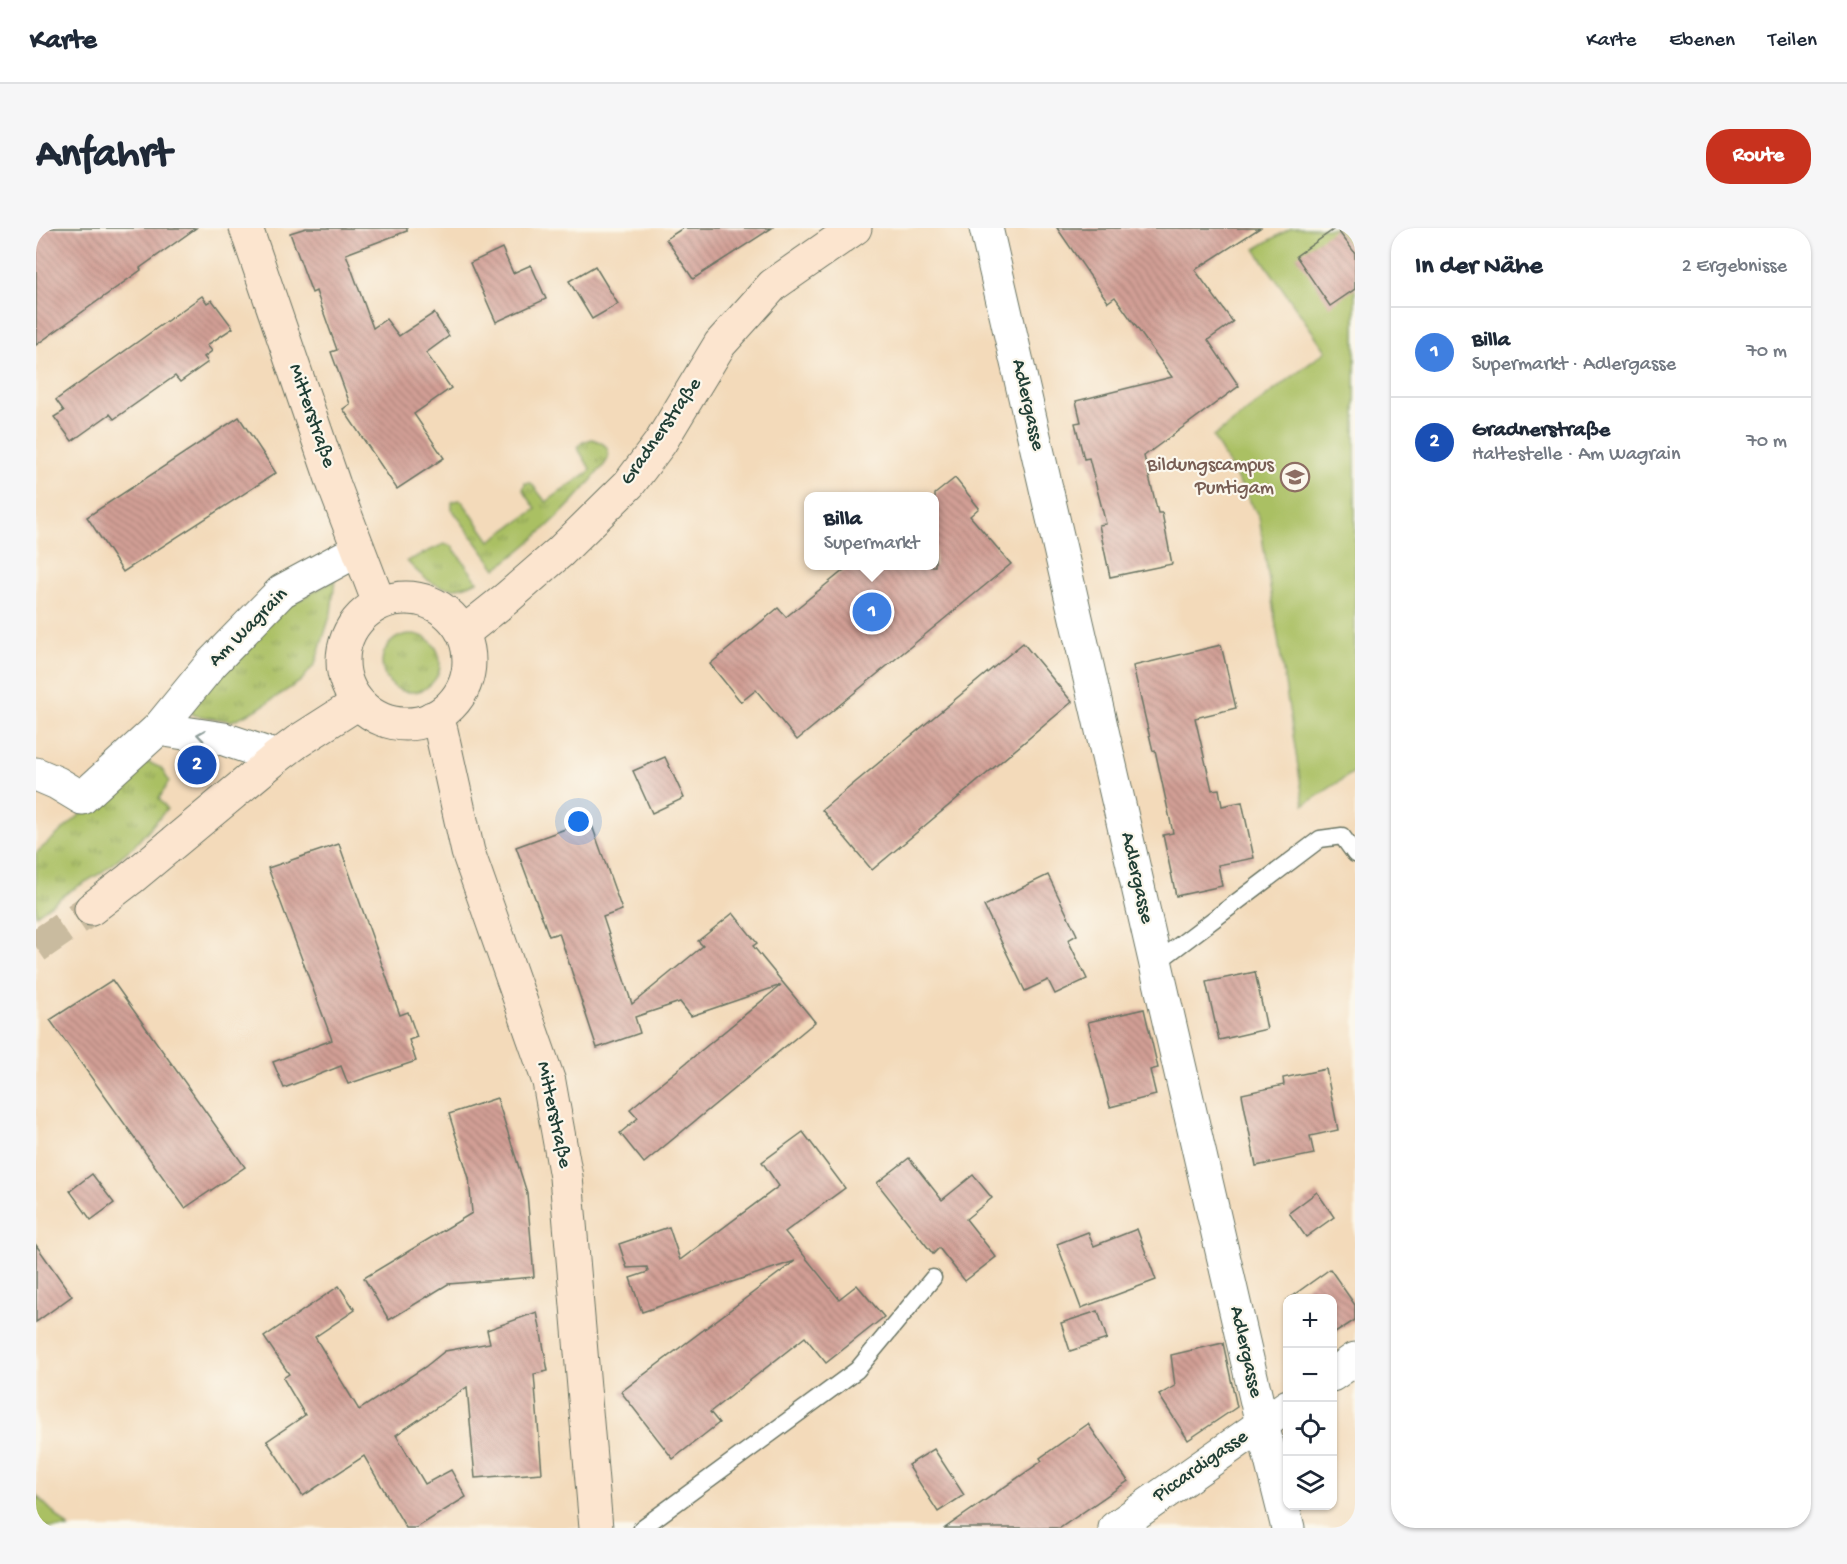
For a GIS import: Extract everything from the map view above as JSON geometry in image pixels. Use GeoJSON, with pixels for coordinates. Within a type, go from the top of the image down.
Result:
{"type":"FeatureCollection","features":[{"type":"Feature","properties":{"kind":"main road","name":"Mitterstraße"},"geometry":{"type":"LineString","coordinates":[[246,228],[334,485],[379,603]]}},
{"type":"Feature","properties":{"kind":"main road","name":"Gradnerstraße"},"geometry":{"type":"LineString","coordinates":[[463,633],[560,552],[629,484],[660,443],[720,345],[773,285],[855,228]]}},
{"type":"Feature","properties":{"kind":"main road"},"geometry":{"type":"LineString","coordinates":[[414,597],[430,601],[443,609],[463,633],[469,666],[466,682],[459,697],[448,708],[432,718],[415,725],[387,724],[376,719],[358,703],[348,688],[342,669],[343,650],[349,632],[361,616],[379,603],[414,597]]}},
{"type":"Feature","properties":{"kind":"main road"},"geometry":{"type":"LineString","coordinates":[[91,909],[277,757],[358,703]]}},
{"type":"Feature","properties":{"kind":"main road","name":"Mitterstraße"},"geometry":{"type":"LineString","coordinates":[[432,718],[441,730],[468,852],[549,1082],[567,1177],[596,1528]]}},
{"type":"Feature","properties":{"kind":"street","name":"Adlergasse"},"geometry":{"type":"LineString","coordinates":[[986,228],[1156,963],[1275,1415],[1288,1528]]}},
{"type":"Feature","properties":{"kind":"street","name":"Am Wagrain"},"geometry":{"type":"LineString","coordinates":[[36,774],[82,798],[158,729],[212,663],[282,591],[358,549]]}},
{"type":"Feature","properties":{"kind":"street"},"geometry":{"type":"LineString","coordinates":[[158,729],[224,739],[277,757]]}},
{"type":"Feature","properties":{"kind":"street"},"geometry":{"type":"LineString","coordinates":[[1337,1372],[1355,1359]]}},
{"type":"Feature","properties":{"kind":"street","name":"Piccardigasse"},"geometry":{"type":"LineString","coordinates":[[1115,1528],[1275,1415]]}},
{"type":"Feature","properties":{"kind":"lane"},"geometry":{"type":"LineString","coordinates":[[1156,963],[1320,839],[1342,836],[1355,854]]}},
{"type":"Feature","properties":{"kind":"lane"},"geometry":{"type":"LineString","coordinates":[[642,1528],[857,1370],[933,1278]]}},
{"type":"Feature","properties":{"kind":"green space","name":"Bildungscampus Puntigam"},"geometry":{"type":"Polygon","coordinates":[[[1291,228],[1355,228],[1355,771],[1304,805],[1259,517],[1213,437],[1326,351],[1255,249],[1291,228]]]}},
{"type":"Feature","properties":{"kind":"green space"},"geometry":{"type":"Polygon","coordinates":[[[592,439],[607,448],[609,454],[605,464],[562,512],[537,536],[496,569],[452,509],[452,502],[462,501],[490,541],[536,509],[523,490],[525,483],[531,483],[546,502],[591,470],[577,447],[592,439]]]}},
{"type":"Feature","properties":{"kind":"green space"},"geometry":{"type":"Polygon","coordinates":[[[444,544],[452,546],[477,581],[456,588],[439,586],[430,582],[407,561],[444,544]]]}},
{"type":"Feature","properties":{"kind":"green space"},"geometry":{"type":"Polygon","coordinates":[[[335,580],[331,613],[315,664],[301,681],[256,710],[232,721],[193,715],[190,706],[275,613],[335,580]]]}},
{"type":"Feature","properties":{"kind":"green space"},"geometry":{"type":"Polygon","coordinates":[[[411,634],[422,636],[435,647],[440,663],[438,674],[427,687],[411,692],[400,690],[387,679],[382,663],[384,652],[395,639],[411,634]]]}},
{"type":"Feature","properties":{"kind":"green space"},"geometry":{"type":"Polygon","coordinates":[[[148,762],[161,768],[169,781],[159,799],[167,809],[134,846],[101,873],[36,915],[36,853],[133,769],[148,762]]]}},
{"type":"Feature","properties":{"kind":"green space"},"geometry":{"type":"Polygon","coordinates":[[[36,1495],[69,1528],[36,1528],[36,1495]]]}},
{"type":"Feature","properties":{"kind":"building"},"geometry":{"type":"Polygon","coordinates":[[[36,228],[196,228],[36,345],[36,228]]]}},
{"type":"Feature","properties":{"kind":"building"},"geometry":{"type":"Polygon","coordinates":[[[306,228],[407,228],[407,231],[346,254],[373,328],[386,319],[399,336],[434,313],[449,336],[426,353],[451,388],[414,414],[444,458],[397,489],[343,409],[350,404],[331,352],[337,350],[316,291],[312,293],[290,233],[306,228]]]}},
{"type":"Feature","properties":{"kind":"building"},"geometry":{"type":"Polygon","coordinates":[[[683,228],[772,228],[693,279],[666,239],[683,228]]]}},
{"type":"Feature","properties":{"kind":"building"},"geometry":{"type":"Polygon","coordinates":[[[1057,228],[1260,228],[1195,270],[1233,322],[1208,340],[1239,386],[1144,456],[1158,513],[1162,513],[1172,564],[1110,577],[1099,525],[1106,524],[1089,458],[1084,459],[1075,423],[1081,422],[1076,401],[1172,377],[1115,297],[1108,302],[1057,228]]]}},
{"type":"Feature","properties":{"kind":"building"},"geometry":{"type":"Polygon","coordinates":[[[1336,228],[1355,253],[1355,289],[1330,306],[1296,256],[1336,228]]]}},
{"type":"Feature","properties":{"kind":"building"},"geometry":{"type":"Polygon","coordinates":[[[502,248],[513,273],[531,265],[546,299],[496,322],[470,263],[502,248]]]}},
{"type":"Feature","properties":{"kind":"building"},"geometry":{"type":"Polygon","coordinates":[[[595,266],[618,304],[592,319],[569,281],[595,266]]]}},
{"type":"Feature","properties":{"kind":"building"},"geometry":{"type":"Polygon","coordinates":[[[202,296],[207,303],[212,300],[233,328],[207,345],[212,351],[204,357],[208,362],[180,382],[175,376],[114,419],[110,414],[72,441],[54,417],[64,411],[56,400],[202,296]]]}},
{"type":"Feature","properties":{"kind":"building"},"geometry":{"type":"Polygon","coordinates":[[[239,417],[276,473],[123,572],[87,517],[239,417]]]}},
{"type":"Feature","properties":{"kind":"building"},"geometry":{"type":"Polygon","coordinates":[[[955,478],[979,508],[970,516],[1011,564],[797,740],[756,690],[741,702],[710,664],[778,608],[786,617],[844,570],[939,570],[938,492],[955,478]]]}},
{"type":"Feature","properties":{"kind":"building"},"geometry":{"type":"Polygon","coordinates":[[[1023,643],[1072,702],[872,870],[822,810],[1023,643]]]}},
{"type":"Feature","properties":{"kind":"building"},"geometry":{"type":"Polygon","coordinates":[[[1221,645],[1236,708],[1195,718],[1212,790],[1219,789],[1222,806],[1242,802],[1254,858],[1218,865],[1222,886],[1176,896],[1163,835],[1173,833],[1155,750],[1153,751],[1133,666],[1221,645]]]}},
{"type":"Feature","properties":{"kind":"building"},"geometry":{"type":"Polygon","coordinates":[[[665,757],[684,798],[652,813],[633,771],[665,757]]]}},
{"type":"Feature","properties":{"kind":"building"},"geometry":{"type":"Polygon","coordinates":[[[590,820],[622,910],[603,917],[632,1004],[703,946],[698,941],[733,913],[757,943],[753,946],[815,1022],[644,1163],[620,1133],[638,1118],[630,1109],[781,985],[691,1016],[680,1002],[635,1017],[640,1033],[597,1048],[559,933],[549,936],[516,847],[590,820]]]}},
{"type":"Feature","properties":{"kind":"building"},"geometry":{"type":"Polygon","coordinates":[[[339,844],[400,1015],[408,1012],[417,1037],[409,1040],[416,1061],[348,1084],[341,1066],[284,1088],[273,1062],[332,1040],[268,868],[339,844]]]}},
{"type":"Feature","properties":{"kind":"building"},"geometry":{"type":"Polygon","coordinates":[[[1048,875],[1077,935],[1068,940],[1087,979],[1055,994],[1048,980],[1025,991],[984,906],[1048,875]]]}},
{"type":"Feature","properties":{"kind":"building"},"geometry":{"type":"Polygon","coordinates":[[[1255,972],[1267,1029],[1219,1040],[1206,982],[1255,972]]]}},
{"type":"Feature","properties":{"kind":"building"},"geometry":{"type":"Polygon","coordinates":[[[112,980],[245,1167],[185,1208],[50,1020],[112,980]]]}},
{"type":"Feature","properties":{"kind":"building"},"geometry":{"type":"Polygon","coordinates":[[[1144,1009],[1158,1068],[1150,1070],[1156,1095],[1110,1107],[1088,1022],[1144,1009]]]}},
{"type":"Feature","properties":{"kind":"building"},"geometry":{"type":"Polygon","coordinates":[[[1326,1069],[1338,1130],[1310,1136],[1314,1154],[1256,1166],[1242,1094],[1284,1085],[1283,1078],[1326,1069]]]}},
{"type":"Feature","properties":{"kind":"building"},"geometry":{"type":"Polygon","coordinates":[[[497,1098],[527,1193],[534,1277],[448,1284],[389,1320],[364,1278],[472,1213],[469,1178],[449,1114],[497,1098]]]}},
{"type":"Feature","properties":{"kind":"building"},"geometry":{"type":"Polygon","coordinates":[[[803,1132],[845,1188],[785,1232],[839,1299],[857,1285],[884,1317],[826,1363],[805,1337],[710,1412],[719,1423],[673,1459],[621,1392],[795,1261],[642,1312],[630,1278],[648,1272],[647,1267],[627,1268],[619,1244],[669,1227],[680,1260],[779,1186],[762,1162],[803,1132]]]}},
{"type":"Feature","properties":{"kind":"building"},"geometry":{"type":"Polygon","coordinates":[[[909,1158],[942,1200],[973,1175],[992,1198],[966,1219],[996,1257],[965,1281],[939,1248],[933,1254],[877,1183],[909,1158]]]}},
{"type":"Feature","properties":{"kind":"building"},"geometry":{"type":"Polygon","coordinates":[[[92,1174],[114,1203],[91,1220],[70,1191],[92,1174]]]}},
{"type":"Feature","properties":{"kind":"building"},"geometry":{"type":"Polygon","coordinates":[[[1317,1192],[1334,1217],[1306,1237],[1289,1213],[1317,1192]]]}},
{"type":"Feature","properties":{"kind":"building"},"geometry":{"type":"Polygon","coordinates":[[[1137,1229],[1156,1280],[1081,1308],[1057,1244],[1088,1232],[1094,1246],[1137,1229]]]}},
{"type":"Feature","properties":{"kind":"building"},"geometry":{"type":"Polygon","coordinates":[[[36,1245],[72,1296],[36,1322],[36,1245]]]}},
{"type":"Feature","properties":{"kind":"building"},"geometry":{"type":"Polygon","coordinates":[[[1330,1269],[1355,1305],[1355,1320],[1337,1332],[1337,1294],[1295,1294],[1330,1269]]]}},
{"type":"Feature","properties":{"kind":"building"},"geometry":{"type":"Polygon","coordinates":[[[339,1286],[355,1310],[315,1337],[359,1410],[425,1367],[445,1351],[490,1343],[487,1330],[537,1312],[548,1371],[534,1374],[542,1473],[475,1478],[467,1387],[396,1435],[425,1484],[451,1470],[466,1497],[416,1528],[406,1528],[364,1456],[303,1496],[267,1441],[305,1415],[283,1378],[289,1374],[264,1337],[339,1286]]]}},
{"type":"Feature","properties":{"kind":"building"},"geometry":{"type":"Polygon","coordinates":[[[1098,1311],[1107,1339],[1070,1351],[1061,1323],[1098,1311]]]}},
{"type":"Feature","properties":{"kind":"building"},"geometry":{"type":"Polygon","coordinates":[[[1223,1343],[1237,1407],[1188,1440],[1159,1395],[1175,1386],[1171,1355],[1223,1343]]]}},
{"type":"Feature","properties":{"kind":"building"},"geometry":{"type":"Polygon","coordinates":[[[1088,1424],[1128,1481],[1060,1528],[945,1528],[1042,1461],[1040,1458],[1088,1424]]]}},
{"type":"Feature","properties":{"kind":"building"},"geometry":{"type":"Polygon","coordinates":[[[934,1449],[964,1495],[938,1512],[908,1465],[934,1449]]]}},
{"type":"Feature","properties":{"kind":"tunnel"},"geometry":{"type":"LineString","coordinates":[[36,947],[91,909]]}},
{"type":"Feature","properties":{"kind":"place","name":"Bildungscampus Puntigam"},"geometry":{"type":"Point","coordinates":[1295,477]}},
{"type":"Feature","properties":{"kind":"place","name":"Billa"},"geometry":{"type":"Point","coordinates":[872,612]}},
{"type":"Feature","properties":{"kind":"place","name":"Gradnerstraße"},"geometry":{"type":"Point","coordinates":[197,765]}}]}
